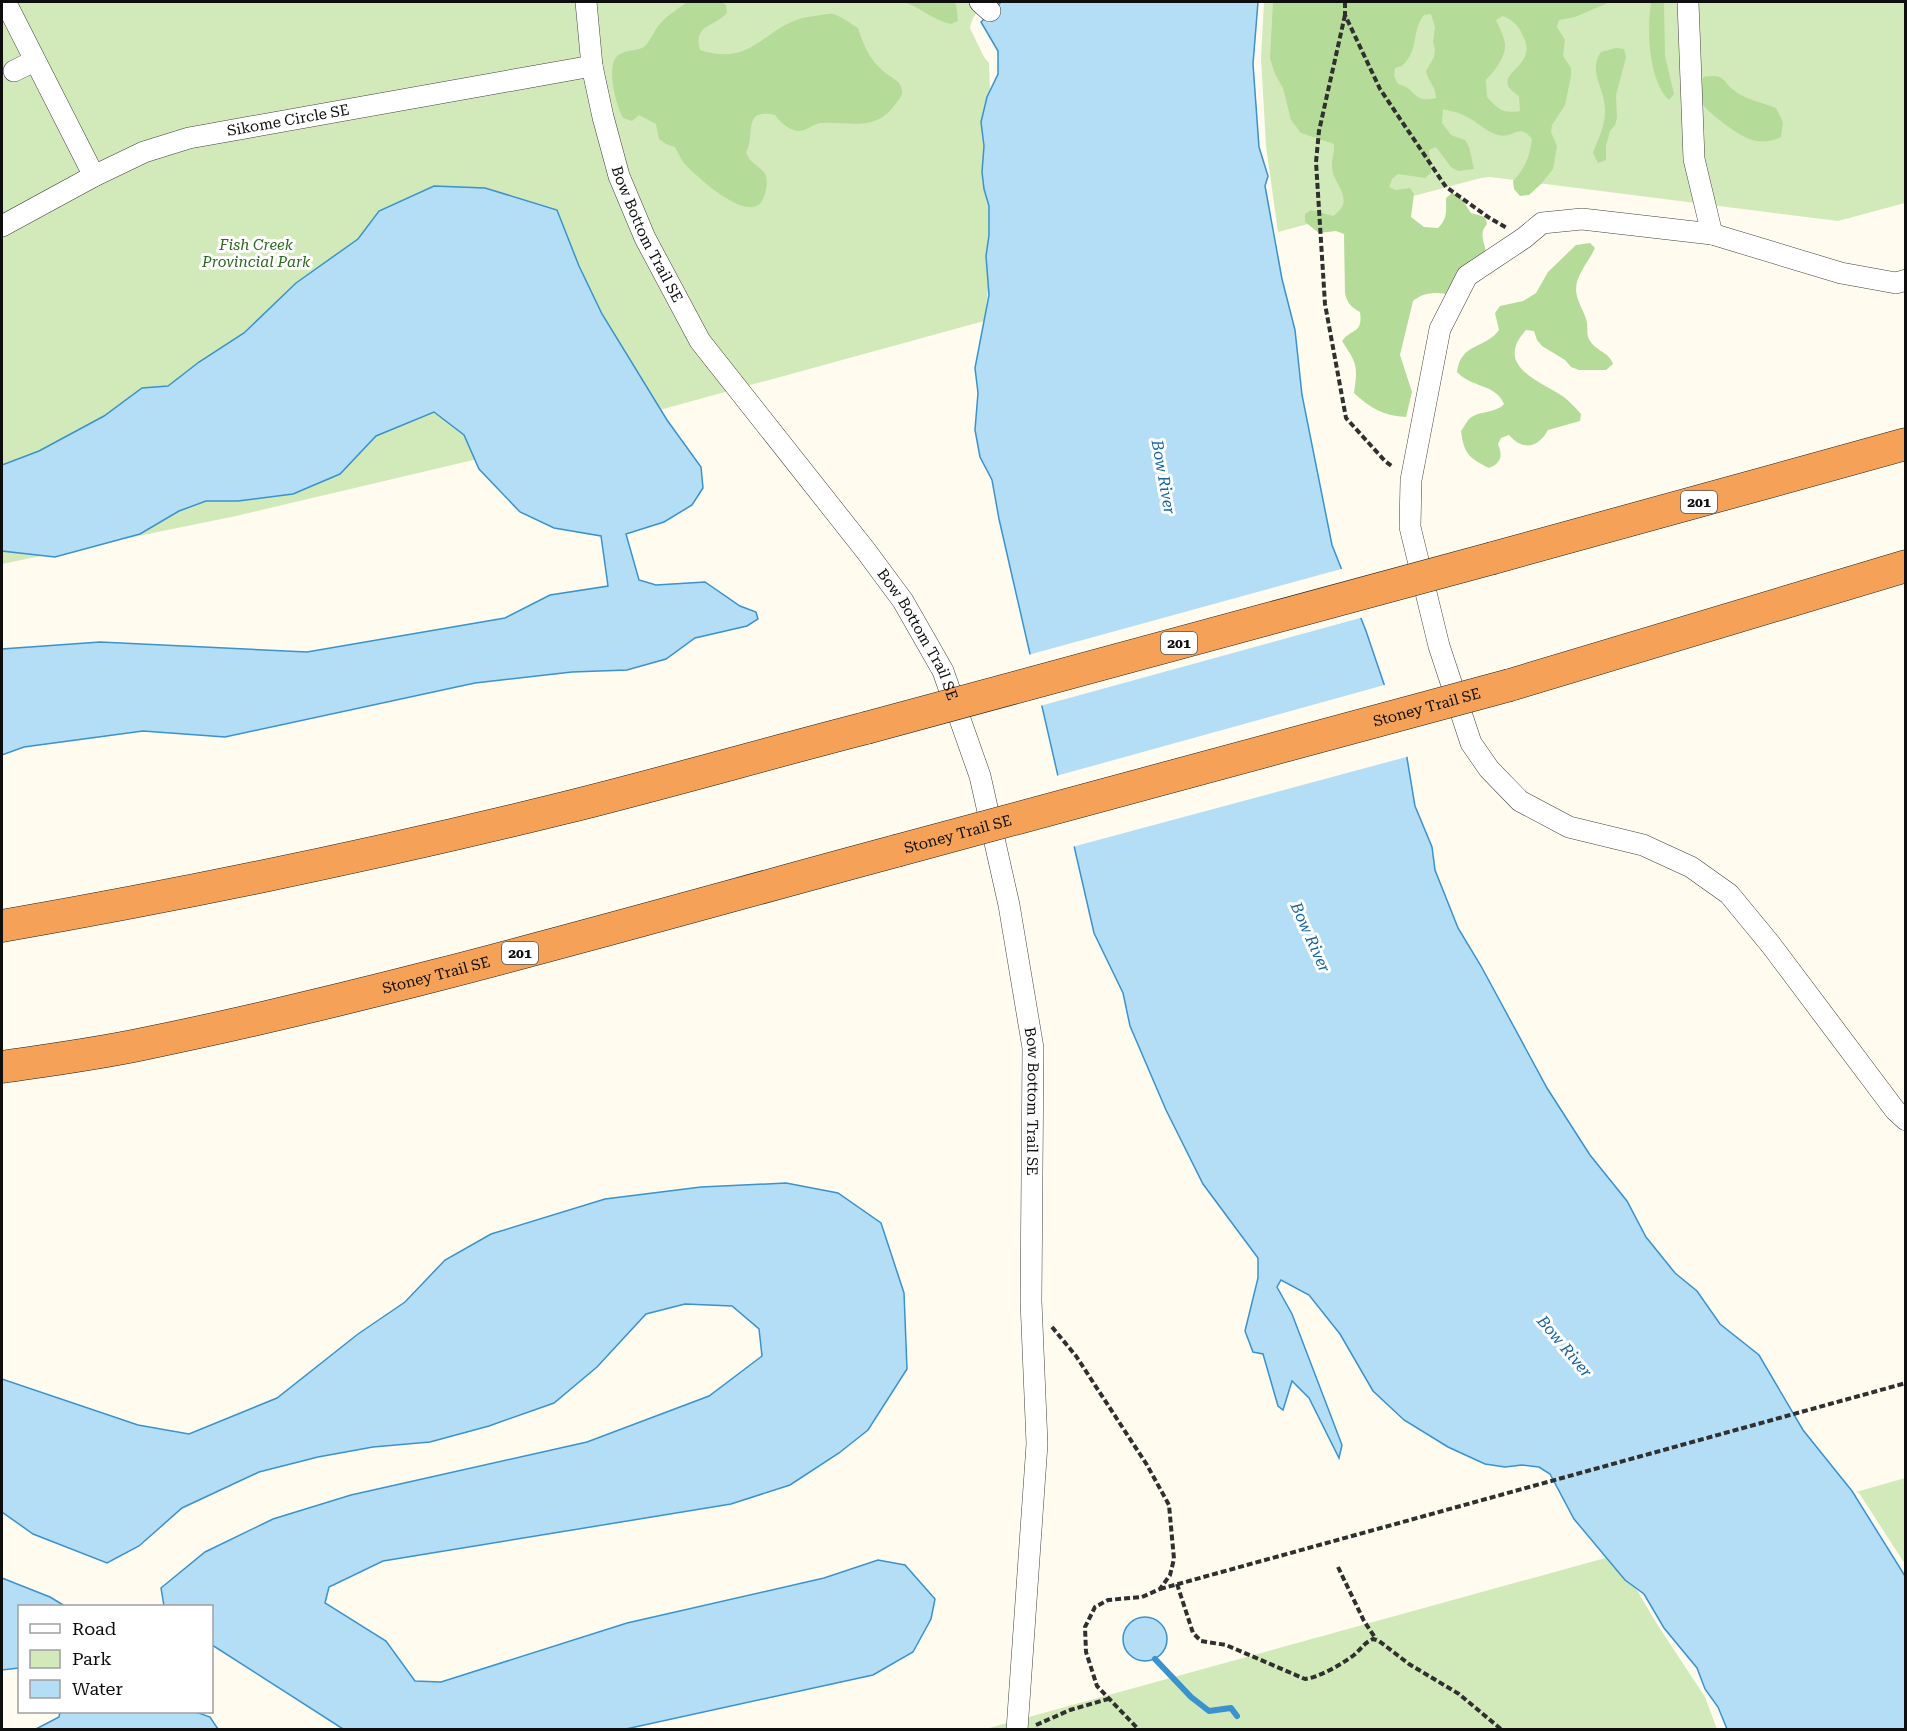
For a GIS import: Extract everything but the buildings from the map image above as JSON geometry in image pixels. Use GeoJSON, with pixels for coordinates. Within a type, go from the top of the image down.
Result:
{"type":"FeatureCollection","features":[{"type":"Feature","properties":{"kind":"highway","name":"201"},"geometry":{"type":"LineString","coordinates":[[2,926],[278,874],[565,808],[1493,558],[1905,444]]}},
{"type":"Feature","properties":{"kind":"highway","name":"Stoney Trail SE"},"geometry":{"type":"LineString","coordinates":[[2,1067],[142,1045],[332,1001],[518,954],[1510,685],[1905,566]]}},
{"type":"Feature","properties":{"kind":"highway"},"geometry":{"type":"LineString","coordinates":[[2,918],[108,907]]}},
{"type":"Feature","properties":{"kind":"highway"},"geometry":{"type":"LineString","coordinates":[[2,1077],[142,1045]]}},
{"type":"Feature","properties":{"kind":"street","name":"Bow Bottom Trail SE"},"geometry":{"type":"LineString","coordinates":[[586,2],[592,66],[619,176],[645,238],[700,341],[903,601],[943,671],[980,776],[1010,905],[1033,1048],[1031,1301],[1037,1444],[1017,1730]]}},
{"type":"Feature","properties":{"kind":"street"},"geometry":{"type":"LineString","coordinates":[[1688,2],[1694,159],[1712,234]]}},
{"type":"Feature","properties":{"kind":"street"},"geometry":{"type":"LineString","coordinates":[[2,7],[9,9],[94,176]]}},
{"type":"Feature","properties":{"kind":"street"},"geometry":{"type":"LineString","coordinates":[[14,71],[34,61]]}},
{"type":"Feature","properties":{"kind":"street","name":"Sikome Circle SE"},"geometry":{"type":"LineString","coordinates":[[2,226],[94,176],[144,152],[189,138],[592,66]]}},
{"type":"Feature","properties":{"kind":"street"},"geometry":{"type":"LineString","coordinates":[[1905,280],[1896,283],[1841,273],[1712,234],[1582,219],[1542,223],[1524,238],[1467,276],[1440,329],[1411,480],[1410,527],[1439,646],[1471,743],[1488,769],[1520,801],[1569,826],[1643,845],[1691,867],[1729,894],[1771,945],[1895,1110],[1905,1120]]}},
{"type":"Feature","properties":{"kind":"path"},"geometry":{"type":"LineString","coordinates":[[1345,2],[1345,15],[1322,121],[1316,162],[1325,304],[1346,418],[1385,461],[1411,480]]}},
{"type":"Feature","properties":{"kind":"path"},"geometry":{"type":"LineString","coordinates":[[1345,15],[1380,89],[1446,187],[1488,217],[1524,238]]}},
{"type":"Feature","properties":{"kind":"path"},"geometry":{"type":"LineString","coordinates":[[1031,1301],[1076,1356],[1147,1465],[1169,1505],[1174,1559],[1170,1575],[1160,1589]]}},
{"type":"Feature","properties":{"kind":"path"},"geometry":{"type":"LineString","coordinates":[[1139,1730],[1097,1686],[1086,1652],[1085,1627],[1095,1607],[1108,1600],[1142,1597],[1160,1589],[1905,1383]]}},
{"type":"Feature","properties":{"kind":"path"},"geometry":{"type":"LineString","coordinates":[[1338,1567],[1364,1621],[1377,1640],[1409,1664],[1460,1694],[1502,1730]]}},
{"type":"Feature","properties":{"kind":"path"},"geometry":{"type":"LineString","coordinates":[[1178,1584],[1193,1632],[1201,1641],[1226,1645],[1305,1679],[1316,1677],[1357,1653],[1364,1643],[1373,1639],[1377,1640]]}},
{"type":"Feature","properties":{"kind":"path"},"geometry":{"type":"LineString","coordinates":[[1028,1730],[1062,1713],[1108,1699]]}},
{"type":"Feature","properties":{"kind":"green space","name":"Fish Creek Provincial Park"},"geometry":{"type":"Polygon","coordinates":[[[2,2],[994,2],[978,11],[970,28],[989,63],[995,238],[984,321],[503,453],[236,516],[2,564],[2,2]]]}},
{"type":"Feature","properties":{"kind":"green space"},"geometry":{"type":"Polygon","coordinates":[[[687,2],[722,2],[726,5],[727,13],[706,27],[699,35],[700,50],[719,54],[748,49],[798,19],[829,14],[843,18],[858,28],[870,56],[883,71],[899,83],[902,90],[901,96],[886,114],[861,124],[822,123],[797,131],[784,125],[775,115],[758,115],[752,125],[746,152],[750,160],[766,176],[766,191],[763,199],[756,206],[747,207],[735,203],[710,187],[690,169],[675,147],[659,139],[656,124],[639,115],[632,121],[623,118],[617,104],[612,74],[615,59],[623,52],[640,49],[646,45],[657,27],[687,2]]]}},
{"type":"Feature","properties":{"kind":"green space"},"geometry":{"type":"Polygon","coordinates":[[[903,2],[954,2],[958,21],[951,24],[944,22],[903,2]]]}},
{"type":"Feature","properties":{"kind":"green space"},"geometry":{"type":"Polygon","coordinates":[[[1264,2],[1905,2],[1905,203],[1838,221],[1490,177],[1278,232],[1266,146],[1261,58],[1264,2]]]}},
{"type":"Feature","properties":{"kind":"green space"},"geometry":{"type":"Polygon","coordinates":[[[1273,2],[1610,2],[1575,17],[1559,20],[1557,27],[1565,40],[1563,56],[1571,68],[1571,76],[1565,105],[1552,125],[1551,132],[1557,146],[1553,169],[1529,195],[1520,196],[1514,189],[1513,181],[1524,167],[1528,157],[1532,139],[1527,134],[1520,131],[1504,136],[1498,135],[1462,115],[1443,109],[1442,123],[1451,135],[1465,140],[1474,169],[1458,171],[1451,167],[1436,147],[1429,150],[1431,173],[1425,178],[1398,174],[1392,179],[1389,187],[1396,190],[1410,188],[1414,194],[1411,217],[1424,227],[1438,228],[1441,225],[1446,214],[1446,198],[1452,193],[1459,195],[1471,213],[1485,217],[1487,224],[1482,235],[1486,254],[1446,294],[1429,294],[1413,301],[1400,355],[1412,392],[1406,417],[1378,410],[1354,393],[1355,365],[1342,341],[1360,324],[1360,312],[1350,304],[1345,293],[1344,234],[1336,231],[1319,233],[1305,222],[1305,214],[1311,210],[1333,216],[1343,204],[1342,192],[1332,168],[1334,144],[1301,133],[1291,120],[1283,88],[1270,58],[1273,2]],[[1431,14],[1424,15],[1420,21],[1408,60],[1402,66],[1395,68],[1394,76],[1398,84],[1423,99],[1436,98],[1435,90],[1426,71],[1434,57],[1435,49],[1433,42],[1435,27],[1431,14]],[[1503,16],[1496,20],[1504,38],[1505,49],[1499,64],[1486,80],[1487,97],[1501,110],[1520,111],[1519,96],[1507,82],[1525,56],[1527,47],[1518,26],[1503,16]]]}},
{"type":"Feature","properties":{"kind":"green space"},"geometry":{"type":"Polygon","coordinates":[[[1651,2],[1664,2],[1665,56],[1674,94],[1669,100],[1662,91],[1653,67],[1649,40],[1651,2]]]}},
{"type":"Feature","properties":{"kind":"green space"},"geometry":{"type":"Polygon","coordinates":[[[1616,48],[1624,49],[1626,57],[1616,95],[1617,118],[1606,146],[1606,160],[1598,163],[1593,153],[1603,128],[1605,103],[1596,73],[1597,59],[1601,52],[1616,48]]]}},
{"type":"Feature","properties":{"kind":"green space"},"geometry":{"type":"Polygon","coordinates":[[[1704,77],[1721,78],[1740,95],[1776,108],[1783,122],[1781,137],[1765,141],[1753,140],[1744,137],[1718,119],[1700,99],[1698,85],[1704,77]]]}},
{"type":"Feature","properties":{"kind":"green space"},"geometry":{"type":"Polygon","coordinates":[[[1590,243],[1595,248],[1579,277],[1577,296],[1586,319],[1589,339],[1609,357],[1613,364],[1606,370],[1579,370],[1571,367],[1565,360],[1542,346],[1534,331],[1526,330],[1517,343],[1515,353],[1517,363],[1533,378],[1564,397],[1581,414],[1580,421],[1548,430],[1535,444],[1520,444],[1509,435],[1501,438],[1498,444],[1500,459],[1489,468],[1469,454],[1461,431],[1473,416],[1504,404],[1495,392],[1469,381],[1457,372],[1459,362],[1463,355],[1494,336],[1499,330],[1495,313],[1500,306],[1523,301],[1536,293],[1548,272],[1576,245],[1590,243]]]}},
{"type":"Feature","properties":{"kind":"green space"},"geometry":{"type":"Polygon","coordinates":[[[1906,1478],[1905,1564],[1859,1493],[1856,1492],[1906,1478]]]}},
{"type":"Feature","properties":{"kind":"green space"},"geometry":{"type":"Polygon","coordinates":[[[1616,1555],[1657,1624],[1705,1697],[1717,1729],[982,1730],[1616,1555]]]}},
{"type":"Feature","properties":{"kind":"water","name":"Bow River"},"geometry":{"type":"Polygon","coordinates":[[[1001,2],[1258,2],[1253,64],[1259,147],[1268,176],[1265,186],[1282,279],[1295,330],[1302,395],[1332,545],[1366,631],[1405,746],[1415,806],[1432,847],[1435,870],[1458,928],[1547,1088],[1590,1155],[1627,1201],[1646,1237],[1675,1273],[1697,1291],[1720,1324],[1759,1355],[1803,1430],[1852,1491],[1905,1576],[1905,1729],[1727,1729],[1718,1707],[1705,1689],[1697,1668],[1664,1628],[1644,1594],[1625,1580],[1574,1519],[1550,1474],[1539,1467],[1522,1465],[1505,1467],[1485,1464],[1448,1447],[1404,1420],[1373,1391],[1340,1334],[1309,1295],[1281,1280],[1277,1287],[1292,1314],[1342,1445],[1339,1458],[1309,1398],[1292,1381],[1283,1410],[1278,1406],[1263,1354],[1253,1352],[1245,1331],[1258,1278],[1258,1258],[1203,1184],[1166,1110],[1130,1026],[1123,993],[1094,933],[992,480],[980,457],[975,430],[978,393],[975,368],[989,295],[986,256],[989,206],[982,172],[984,146],[981,122],[987,97],[998,74],[998,51],[981,22],[1001,2]]]}},
{"type":"Feature","properties":{"kind":"water"},"geometry":{"type":"Polygon","coordinates":[[[434,186],[485,188],[557,210],[579,266],[602,314],[667,420],[701,467],[703,488],[692,505],[664,522],[626,534],[639,580],[656,585],[705,582],[740,606],[756,612],[758,619],[747,626],[695,638],[666,659],[627,670],[572,672],[475,683],[225,737],[143,731],[24,747],[2,755],[2,649],[100,642],[307,652],[505,618],[550,595],[608,586],[601,536],[554,528],[520,512],[479,469],[464,435],[434,412],[376,436],[340,474],[293,494],[238,501],[206,501],[179,511],[140,534],[55,557],[2,551],[2,465],[39,451],[104,416],[142,388],[168,386],[199,362],[244,333],[296,283],[358,239],[379,211],[434,186]]]}},
{"type":"Feature","properties":{"kind":"water"},"geometry":{"type":"Polygon","coordinates":[[[786,1183],[838,1193],[881,1223],[904,1293],[907,1369],[868,1430],[839,1453],[790,1485],[731,1504],[383,1561],[329,1587],[325,1603],[386,1641],[415,1681],[441,1682],[627,1623],[824,1578],[878,1560],[905,1565],[935,1599],[931,1619],[913,1652],[873,1675],[626,1729],[343,1729],[213,1646],[213,1605],[164,1605],[161,1588],[205,1552],[273,1519],[351,1495],[587,1442],[709,1396],[762,1356],[759,1329],[732,1306],[685,1304],[646,1314],[597,1367],[554,1403],[489,1426],[430,1442],[373,1447],[318,1457],[259,1472],[182,1508],[139,1546],[107,1563],[33,1534],[2,1512],[2,1379],[138,1425],[189,1434],[277,1398],[358,1334],[405,1302],[445,1260],[491,1234],[605,1199],[701,1187],[786,1183]]]}},
{"type":"Feature","properties":{"kind":"water"},"geometry":{"type":"Polygon","coordinates":[[[2,1578],[50,1597],[63,1605],[18,1605],[18,1668],[2,1670],[2,1578]]]}},
{"type":"Feature","properties":{"kind":"water"},"geometry":{"type":"Polygon","coordinates":[[[1145,1617],[1161,1623],[1167,1639],[1161,1655],[1145,1661],[1129,1655],[1123,1639],[1129,1623],[1145,1617]]]}},
{"type":"Feature","properties":{"kind":"water"},"geometry":{"type":"Polygon","coordinates":[[[60,1713],[199,1713],[210,1717],[218,1729],[36,1729],[59,1717],[60,1713]]]}},
{"type":"Feature","properties":{"kind":"pier"},"geometry":{"type":"Polygon","coordinates":[[[1345,568],[1364,617],[1040,706],[1028,655],[1345,568]]]}},
{"type":"Feature","properties":{"kind":"pier"},"geometry":{"type":"Polygon","coordinates":[[[1388,684],[1410,756],[1072,847],[1056,776],[1388,684]]]}},
{"type":"Feature","properties":{"kind":"waterway"},"geometry":{"type":"LineString","coordinates":[[1155,1659],[1191,1697],[1209,1711],[1231,1708],[1237,1716]]}}]}
